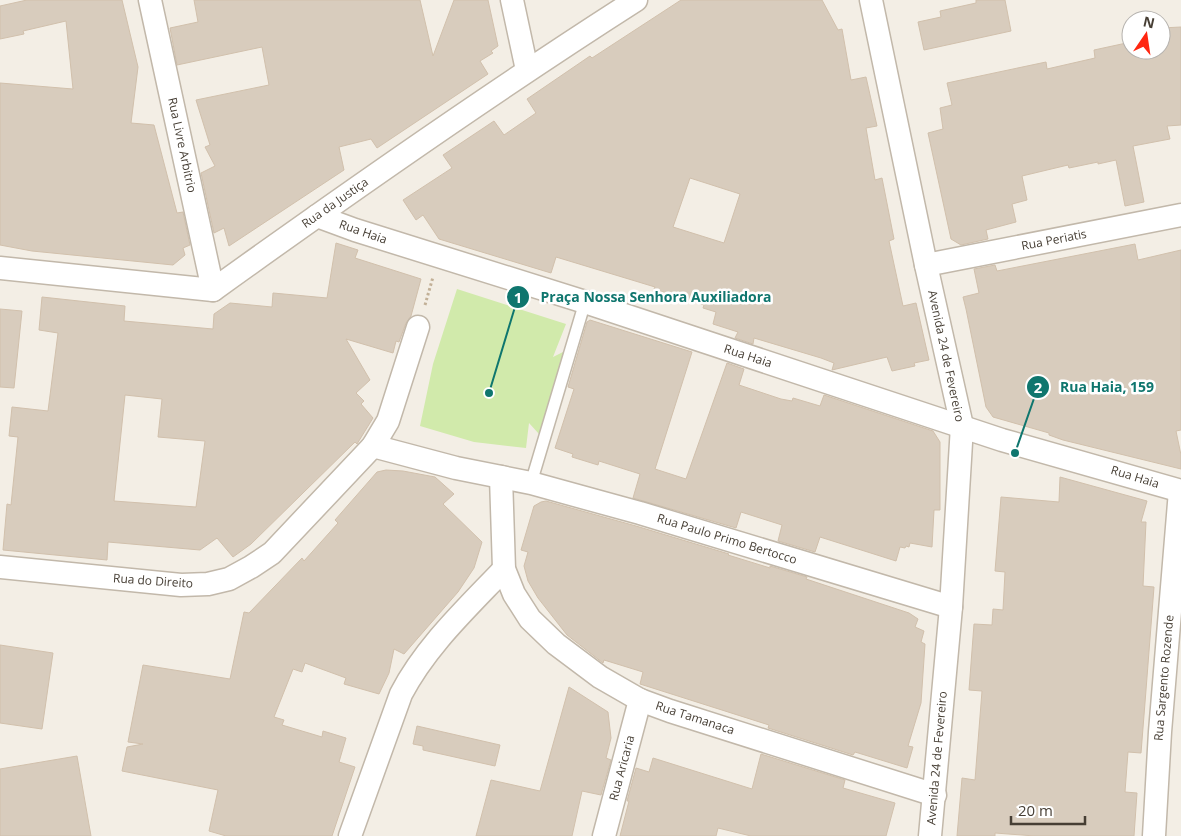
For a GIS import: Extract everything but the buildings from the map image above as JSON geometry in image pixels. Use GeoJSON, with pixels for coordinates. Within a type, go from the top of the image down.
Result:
{"type":"FeatureCollection","features":[{"type":"Feature","properties":{"kind":"street","name":"Rua Livre Arbitrio"},"geometry":{"type":"LineString","coordinates":[[150,0],[213,290]]}},
{"type":"Feature","properties":{"kind":"street"},"geometry":{"type":"LineString","coordinates":[[512,0],[527,70]]}},
{"type":"Feature","properties":{"kind":"street","name":"Rua da Justiça"},"geometry":{"type":"LineString","coordinates":[[213,290],[527,70],[636,0]]}},
{"type":"Feature","properties":{"kind":"street","name":"Avenida 24 de Fevereiro"},"geometry":{"type":"LineString","coordinates":[[871,0],[926,265],[962,426],[950,607],[930,836]]}},
{"type":"Feature","properties":{"kind":"street","name":"Rua Periatis"},"geometry":{"type":"LineString","coordinates":[[926,265],[1181,215]]}},
{"type":"Feature","properties":{"kind":"street","name":"Rua Haia"},"geometry":{"type":"LineString","coordinates":[[317,216],[355,230],[585,302],[1002,440],[1180,491]]}},
{"type":"Feature","properties":{"kind":"street"},"geometry":{"type":"LineString","coordinates":[[0,268],[213,290]]}},
{"type":"Feature","properties":{"kind":"street","name":"Rua do Direito"},"geometry":{"type":"LineString","coordinates":[[0,566],[181,585],[208,584],[229,579],[272,553],[373,446],[388,421],[418,327]]}},
{"type":"Feature","properties":{"kind":"street","name":"Rua Paulo Primo Bertocco"},"geometry":{"type":"LineString","coordinates":[[373,446],[456,468],[531,483],[649,516],[950,607]]}},
{"type":"Feature","properties":{"kind":"street","name":"Rua Tamanaca"},"geometry":{"type":"LineString","coordinates":[[501,477],[504,569],[514,594],[530,619],[556,644],[600,678],[640,700],[670,711],[935,795]]}},
{"type":"Feature","properties":{"kind":"street","name":"Rua Sargento Rozende"},"geometry":{"type":"LineString","coordinates":[[1154,836],[1160,732],[1180,491]]}},
{"type":"Feature","properties":{"kind":"street"},"geometry":{"type":"LineString","coordinates":[[350,836],[401,694],[411,674],[444,634],[504,569]]}},
{"type":"Feature","properties":{"kind":"street","name":"Rua Aricaria"},"geometry":{"type":"LineString","coordinates":[[604,836],[640,700]]}},
{"type":"Feature","properties":{"kind":"lane"},"geometry":{"type":"LineString","coordinates":[[531,483],[585,302]]}},
{"type":"Feature","properties":{"kind":"path"},"geometry":{"type":"LineString","coordinates":[[418,327],[439,256]]}},
{"type":"Feature","properties":{"kind":"green space"},"geometry":{"type":"Polygon","coordinates":[[[457,289],[566,324],[553,357],[565,351],[539,434],[529,423],[526,448],[474,442],[420,426],[433,364],[457,289]]]}},
{"type":"Feature","properties":{"kind":"place","name":"Praça Nossa Senhora Auxiliadora"},"geometry":{"type":"Point","coordinates":[489,393]}},
{"type":"Feature","properties":{"kind":"place","name":"Rua Haia, 159"},"geometry":{"type":"Point","coordinates":[1015,453]}}]}
